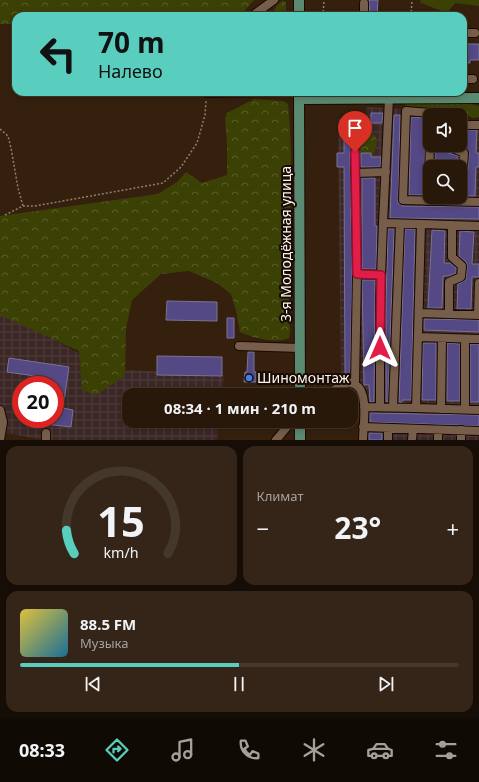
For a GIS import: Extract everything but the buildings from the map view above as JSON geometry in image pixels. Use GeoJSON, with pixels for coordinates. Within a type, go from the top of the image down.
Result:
{"type":"FeatureCollection","features":[{"type":"Feature","properties":{"kind":"main road"},"geometry":{"type":"LineString","coordinates":[[297,1],[298,12]]}},
{"type":"Feature","properties":{"kind":"main road","name":"3-я Молодёжная улица"},"geometry":{"type":"LineString","coordinates":[[299,96],[300,388]]}},
{"type":"Feature","properties":{"kind":"main road"},"geometry":{"type":"LineString","coordinates":[[372,96],[389,98],[411,96]]}},
{"type":"Feature","properties":{"kind":"main road"},"geometry":{"type":"LineString","coordinates":[[460,96],[479,98]]}},
{"type":"Feature","properties":{"kind":"main road"},"geometry":{"type":"LineString","coordinates":[[300,428],[300,440]]}},
{"type":"Feature","properties":{"kind":"street"},"geometry":{"type":"LineString","coordinates":[[258,12],[274,0]]}},
{"type":"Feature","properties":{"kind":"street"},"geometry":{"type":"LineString","coordinates":[[364,3],[364,12]]}},
{"type":"Feature","properties":{"kind":"street"},"geometry":{"type":"LineString","coordinates":[[467,33],[475,33]]}},
{"type":"Feature","properties":{"kind":"street"},"geometry":{"type":"LineString","coordinates":[[467,79],[473,79]]}},
{"type":"Feature","properties":{"kind":"street"},"geometry":{"type":"LineString","coordinates":[[380,407],[381,275],[389,98]]}},
{"type":"Feature","properties":{"kind":"street"},"geometry":{"type":"LineString","coordinates":[[423,113],[406,111],[403,200],[423,201]]}},
{"type":"Feature","properties":{"kind":"street"},"geometry":{"type":"LineString","coordinates":[[467,125],[479,125]]}},
{"type":"Feature","properties":{"kind":"street"},"geometry":{"type":"LineString","coordinates":[[355,152],[357,274],[355,384]]}},
{"type":"Feature","properties":{"kind":"street"},"geometry":{"type":"LineString","coordinates":[[356,172],[386,172]]}},
{"type":"Feature","properties":{"kind":"street"},"geometry":{"type":"LineString","coordinates":[[467,201],[479,202]]}},
{"type":"Feature","properties":{"kind":"street"},"geometry":{"type":"LineString","coordinates":[[383,223],[479,226]]}},
{"type":"Feature","properties":{"kind":"street"},"geometry":{"type":"LineString","coordinates":[[393,407],[400,224]]}},
{"type":"Feature","properties":{"kind":"street"},"geometry":{"type":"LineString","coordinates":[[416,408],[421,224]]}},
{"type":"Feature","properties":{"kind":"street"},"geometry":{"type":"LineString","coordinates":[[449,314],[449,282],[461,277],[462,266],[452,257],[452,225]]}},
{"type":"Feature","properties":{"kind":"street"},"geometry":{"type":"LineString","coordinates":[[357,274],[381,275]]}},
{"type":"Feature","properties":{"kind":"street"},"geometry":{"type":"LineString","coordinates":[[419,313],[478,315],[479,283]]}},
{"type":"Feature","properties":{"kind":"street"},"geometry":{"type":"LineString","coordinates":[[418,337],[479,339]]}},
{"type":"Feature","properties":{"kind":"street"},"geometry":{"type":"LineString","coordinates":[[441,408],[442,338]]}},
{"type":"Feature","properties":{"kind":"street"},"geometry":{"type":"LineString","coordinates":[[465,409],[466,339]]}},
{"type":"Feature","properties":{"kind":"street"},"geometry":{"type":"LineString","coordinates":[[239,346],[300,348]]}},
{"type":"Feature","properties":{"kind":"street"},"geometry":{"type":"LineString","coordinates":[[337,388],[346,382],[355,384],[361,390],[364,398],[363,440]]}},
{"type":"Feature","properties":{"kind":"street"},"geometry":{"type":"LineString","coordinates":[[364,407],[479,410]]}},
{"type":"Feature","properties":{"kind":"street"},"geometry":{"type":"LineString","coordinates":[[0,410],[3,422],[0,440]]}},
{"type":"Feature","properties":{"kind":"street"},"geometry":{"type":"LineString","coordinates":[[363,427],[479,431]]}},
{"type":"Feature","properties":{"kind":"street"},"geometry":{"type":"LineString","coordinates":[[276,440],[286,428]]}},
{"type":"Feature","properties":{"kind":"street"},"geometry":{"type":"LineString","coordinates":[[388,428],[388,440]]}},
{"type":"Feature","properties":{"kind":"street"},"geometry":{"type":"LineString","coordinates":[[412,440],[413,429]]}},
{"type":"Feature","properties":{"kind":"street"},"geometry":{"type":"LineString","coordinates":[[438,430],[438,440]]}},
{"type":"Feature","properties":{"kind":"street"},"geometry":{"type":"LineString","coordinates":[[461,430],[461,440]]}},
{"type":"Feature","properties":{"kind":"path"},"geometry":{"type":"LineString","coordinates":[[324,0],[324,12]]}},
{"type":"Feature","properties":{"kind":"path"},"geometry":{"type":"LineString","coordinates":[[411,12],[412,0]]}},
{"type":"Feature","properties":{"kind":"path"},"geometry":{"type":"LineString","coordinates":[[5,215],[23,206],[36,206],[163,183],[181,167],[197,143],[205,116],[206,96]]}},
{"type":"Feature","properties":{"kind":"path"},"geometry":{"type":"LineString","coordinates":[[0,130],[8,136],[23,206]]}},
{"type":"Feature","properties":{"kind":"shaded area"},"geometry":{"type":"Polygon","coordinates":[[[367,107],[423,110],[423,152],[467,152],[467,120],[479,121],[479,440],[359,440],[360,400],[358,397],[358,388],[351,388],[341,375],[338,119],[365,118],[367,107]]]}},
{"type":"Feature","properties":{"kind":"shaded area"},"geometry":{"type":"Polygon","coordinates":[[[0,310],[82,355],[84,349],[127,370],[224,375],[223,388],[122,388],[122,428],[218,428],[217,440],[44,440],[0,432],[0,310]]]}},
{"type":"Feature","properties":{"kind":"green space"},"geometry":{"type":"Polygon","coordinates":[[[0,0],[254,0],[244,12],[12,12],[12,24],[0,24],[0,0]]]}},
{"type":"Feature","properties":{"kind":"green space"},"geometry":{"type":"Polygon","coordinates":[[[420,0],[479,0],[479,6],[455,3],[448,12],[444,12],[421,3],[420,0]]]}},
{"type":"Feature","properties":{"kind":"green space"},"geometry":{"type":"Polygon","coordinates":[[[284,1],[286,3],[286,12],[273,12],[277,5],[284,1]]]}},
{"type":"Feature","properties":{"kind":"green space"},"geometry":{"type":"Polygon","coordinates":[[[254,99],[283,101],[288,104],[291,161],[289,338],[283,340],[271,340],[258,338],[240,332],[231,294],[217,283],[189,271],[161,274],[132,300],[126,329],[125,376],[96,395],[82,390],[79,351],[0,315],[0,216],[158,194],[177,182],[186,172],[202,183],[227,175],[225,119],[227,113],[254,99]]]}},
{"type":"Feature","properties":{"kind":"green space"},"geometry":{"type":"Polygon","coordinates":[[[445,99],[479,106],[479,117],[473,118],[467,115],[467,108],[423,108],[423,111],[402,111],[405,105],[414,100],[445,99]]]}},
{"type":"Feature","properties":{"kind":"green space"},"geometry":{"type":"Polygon","coordinates":[[[369,133],[375,135],[376,141],[376,149],[371,157],[371,153],[359,153],[363,144],[364,135],[369,133]]]}},
{"type":"Feature","properties":{"kind":"place","name":"Шиномонтаж"},"geometry":{"type":"Point","coordinates":[249,378]}},
{"type":"Feature","properties":{"kind":"route"},"geometry":{"type":"LineString","coordinates":[[355,152],[357,274],[381,275],[380,348]]}}]}
